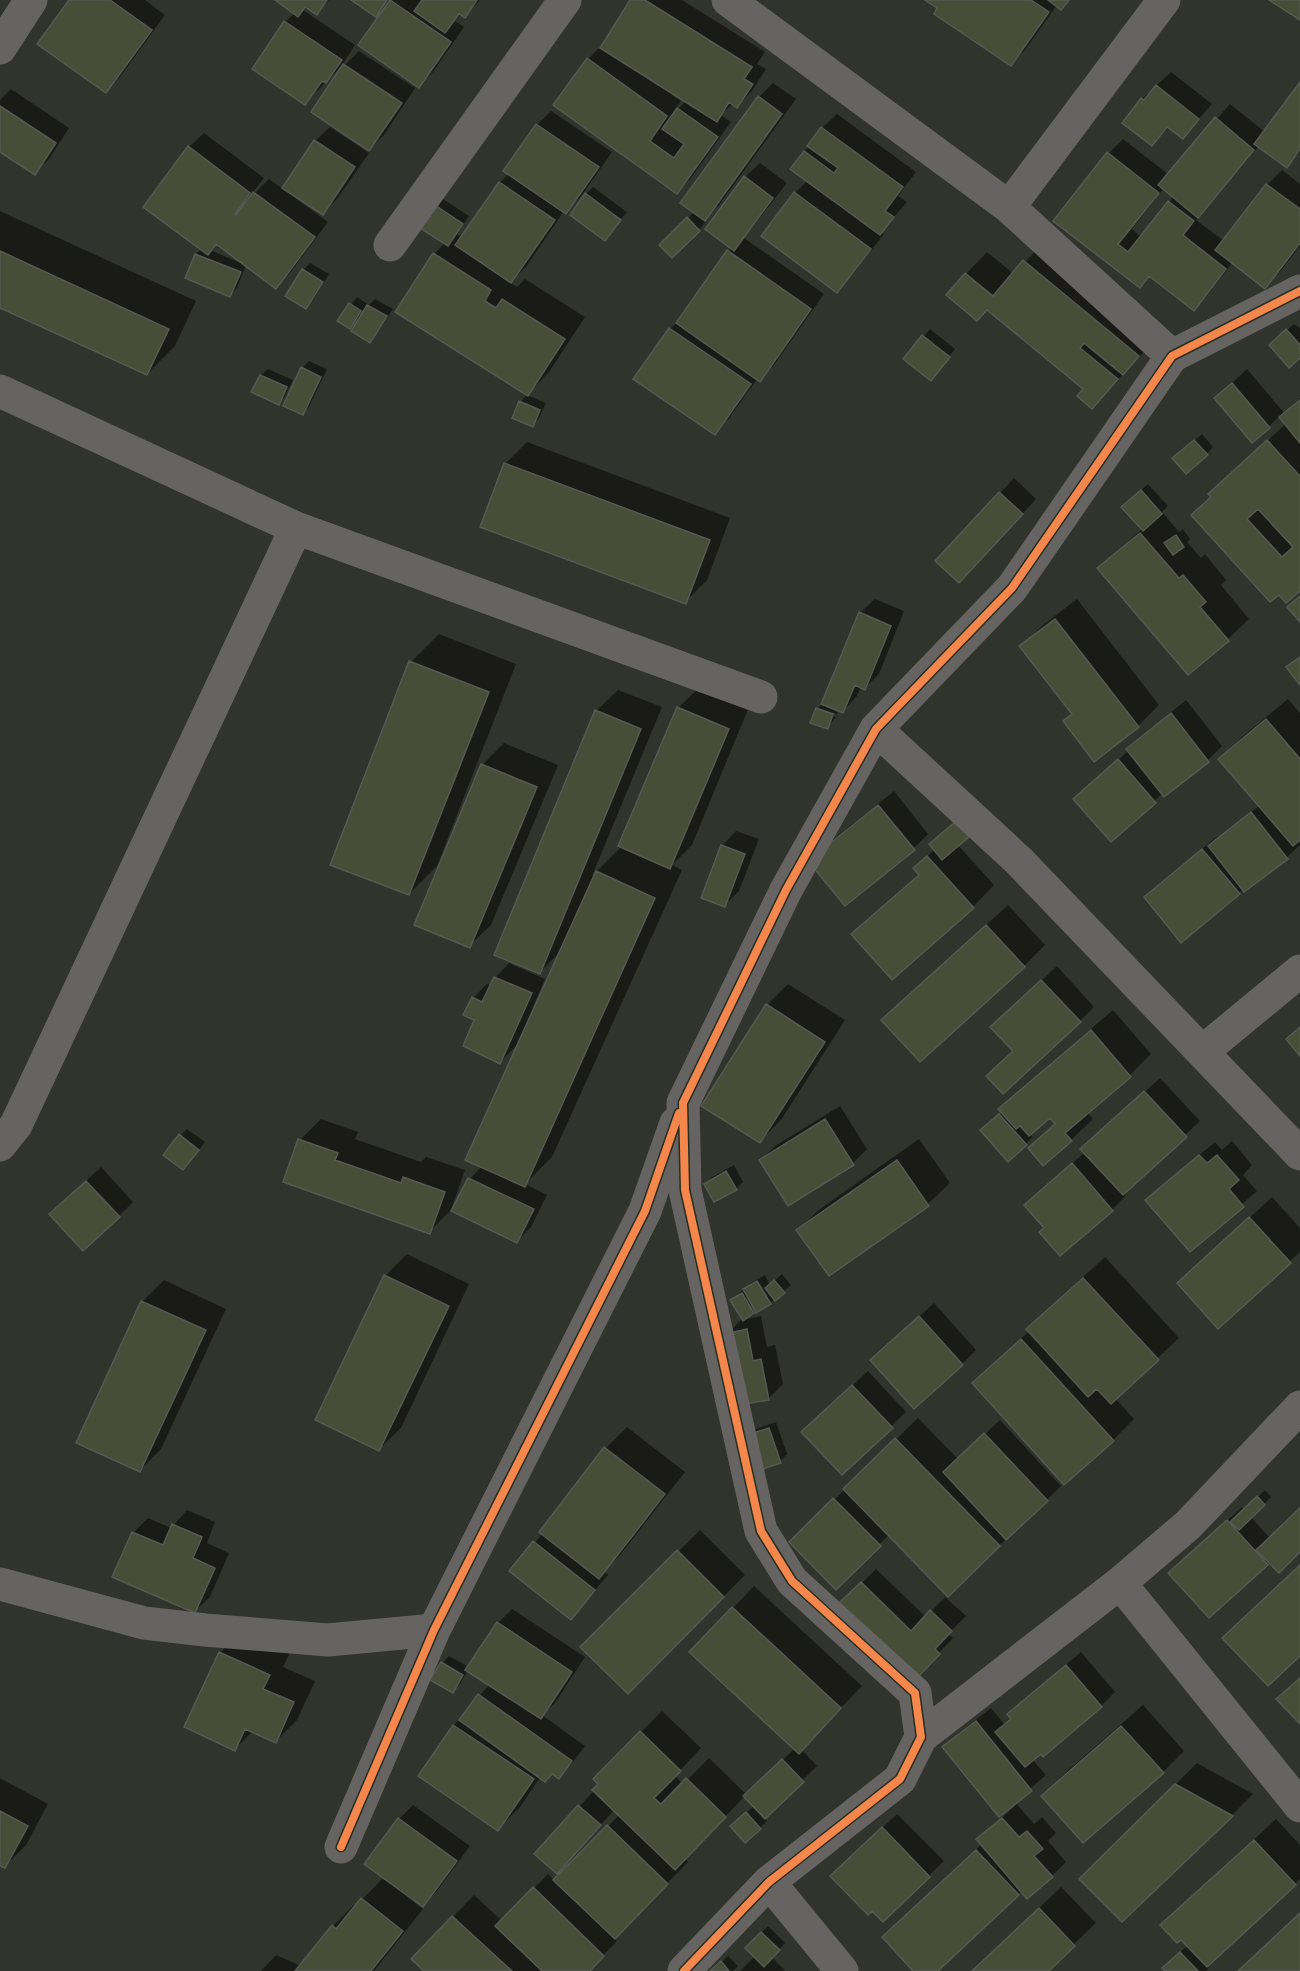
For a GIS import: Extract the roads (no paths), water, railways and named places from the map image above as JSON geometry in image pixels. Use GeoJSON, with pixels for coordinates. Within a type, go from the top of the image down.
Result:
{"type":"FeatureCollection","features":[{"type":"Feature","properties":{"kind":"street"},"geometry":{"type":"LineString","coordinates":[[0,48],[31,0]]}},
{"type":"Feature","properties":{"kind":"street"},"geometry":{"type":"LineString","coordinates":[[390,245],[565,0]]}},
{"type":"Feature","properties":{"kind":"street"},"geometry":{"type":"LineString","coordinates":[[728,0],[1009,207],[1173,356]]}},
{"type":"Feature","properties":{"kind":"street"},"geometry":{"type":"LineString","coordinates":[[1009,207],[1164,0]]}},
{"type":"Feature","properties":{"kind":"street"},"geometry":{"type":"LineString","coordinates":[[341,1848],[434,1630],[645,1211],[683,1103],[786,890],[876,729],[1012,588],[1173,356],[1300,291]]}},
{"type":"Feature","properties":{"kind":"street"},"geometry":{"type":"LineString","coordinates":[[0,391],[296,528],[761,697]]}},
{"type":"Feature","properties":{"kind":"street"},"geometry":{"type":"LineString","coordinates":[[0,1145],[16,1125],[296,528]]}},
{"type":"Feature","properties":{"kind":"street"},"geometry":{"type":"LineString","coordinates":[[876,729],[1019,861],[1300,1154]]}},
{"type":"Feature","properties":{"kind":"street"},"geometry":{"type":"LineString","coordinates":[[1202,1052],[1300,971]]}},
{"type":"Feature","properties":{"kind":"street"},"geometry":{"type":"LineString","coordinates":[[683,1103],[685,1190],[762,1531],[792,1581],[915,1694],[921,1737]]}},
{"type":"Feature","properties":{"kind":"street"},"geometry":{"type":"LineString","coordinates":[[684,1971],[769,1882],[900,1779],[921,1737],[1120,1583],[1188,1525],[1300,1407]]}},
{"type":"Feature","properties":{"kind":"street"},"geometry":{"type":"LineString","coordinates":[[1120,1583],[1300,1806]]}},
{"type":"Feature","properties":{"kind":"street"},"geometry":{"type":"LineString","coordinates":[[0,1584],[144,1623],[206,1630],[328,1640],[434,1630]]}},
{"type":"Feature","properties":{"kind":"street"},"geometry":{"type":"LineString","coordinates":[[769,1882],[842,1971]]}}]}
